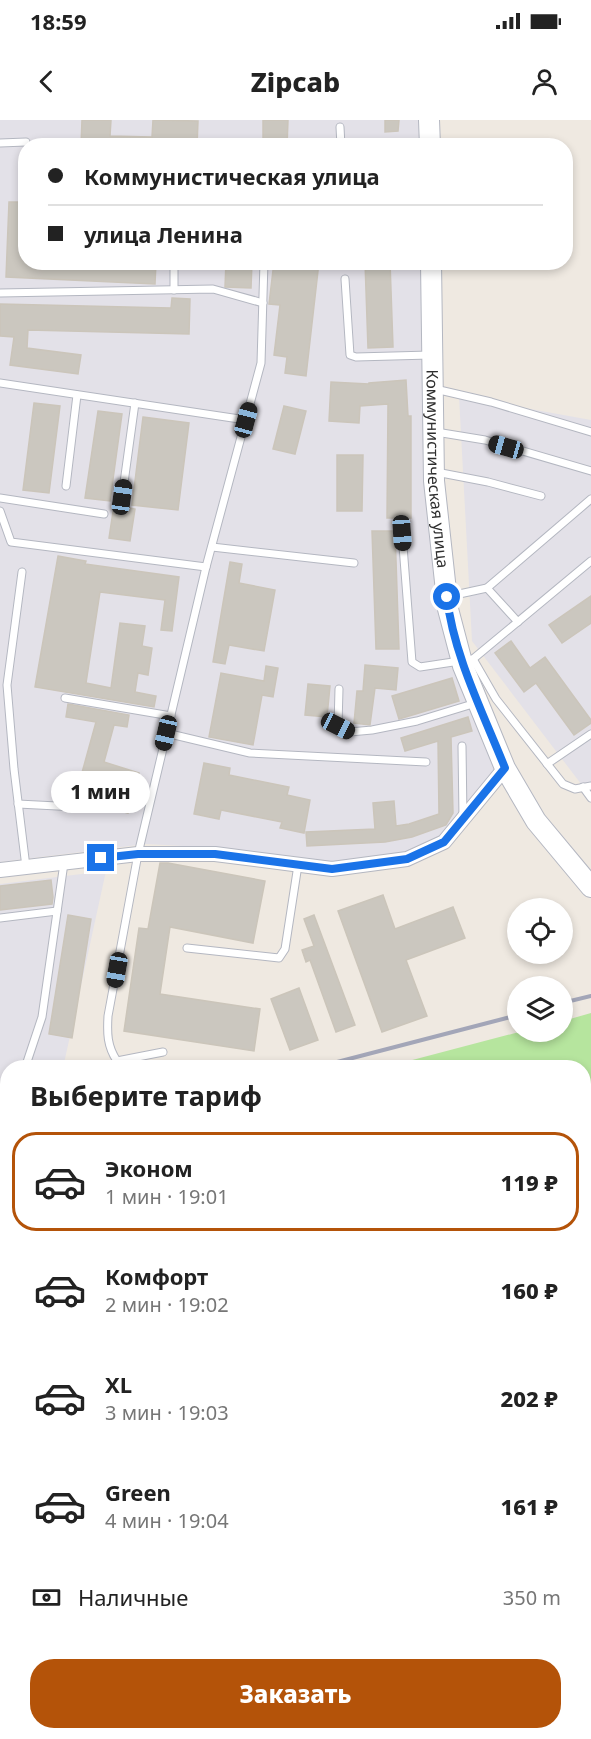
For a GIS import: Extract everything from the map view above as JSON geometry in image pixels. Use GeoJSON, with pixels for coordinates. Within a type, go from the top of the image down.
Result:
{"type":"FeatureCollection","features":[{"type":"Feature","properties":{"kind":"main road"},"geometry":{"type":"LineString","coordinates":[[429,120],[430,138]]}},
{"type":"Feature","properties":{"kind":"main road","name":"Коммунистическая улица"},"geometry":{"type":"LineString","coordinates":[[431,270],[434,472],[448,609],[467,659],[478,702],[505,768],[536,821],[591,887]]}},
{"type":"Feature","properties":{"kind":"street"},"geometry":{"type":"LineString","coordinates":[[0,870],[138,854],[215,854],[332,869],[407,859],[444,842],[505,768]]}},
{"type":"Feature","properties":{"kind":"lane"},"geometry":{"type":"LineString","coordinates":[[340,127],[341,138]]}},
{"type":"Feature","properties":{"kind":"lane"},"geometry":{"type":"LineString","coordinates":[[0,143],[18,142]]}},
{"type":"Feature","properties":{"kind":"lane"},"geometry":{"type":"LineString","coordinates":[[174,270],[174,290]]}},
{"type":"Feature","properties":{"kind":"lane"},"geometry":{"type":"LineString","coordinates":[[163,1052],[117,1060],[111,1053],[107,1038],[108,1016],[138,854],[166,733],[206,567],[261,363],[264,270]]}},
{"type":"Feature","properties":{"kind":"lane"},"geometry":{"type":"LineString","coordinates":[[345,279],[350,356],[432,355]]}},
{"type":"Feature","properties":{"kind":"lane"},"geometry":{"type":"LineString","coordinates":[[0,293],[213,289],[262,303]]}},
{"type":"Feature","properties":{"kind":"lane"},"geometry":{"type":"LineString","coordinates":[[0,383],[246,420]]}},
{"type":"Feature","properties":{"kind":"lane"},"geometry":{"type":"LineString","coordinates":[[433,388],[491,402],[591,432]]}},
{"type":"Feature","properties":{"kind":"lane"},"geometry":{"type":"LineString","coordinates":[[66,486],[77,395]]}},
{"type":"Feature","properties":{"kind":"lane"},"geometry":{"type":"LineString","coordinates":[[122,497],[135,403]]}},
{"type":"Feature","properties":{"kind":"lane"},"geometry":{"type":"LineString","coordinates":[[433,432],[485,440],[591,471]]}},
{"type":"Feature","properties":{"kind":"lane"},"geometry":{"type":"LineString","coordinates":[[434,472],[488,482],[541,496]]}},
{"type":"Feature","properties":{"kind":"lane"},"geometry":{"type":"LineString","coordinates":[[0,498],[104,513]]}},
{"type":"Feature","properties":{"kind":"lane"},"geometry":{"type":"LineString","coordinates":[[447,597],[487,588],[591,499]]}},
{"type":"Feature","properties":{"kind":"lane"},"geometry":{"type":"LineString","coordinates":[[0,511],[11,542],[206,567]]}},
{"type":"Feature","properties":{"kind":"lane"},"geometry":{"type":"LineString","coordinates":[[402,533],[412,662],[420,667],[467,659],[518,622],[591,561]]}},
{"type":"Feature","properties":{"kind":"lane"},"geometry":{"type":"LineString","coordinates":[[212,547],[354,563]]}},
{"type":"Feature","properties":{"kind":"lane"},"geometry":{"type":"LineString","coordinates":[[22,572],[7,685],[26,867]]}},
{"type":"Feature","properties":{"kind":"lane"},"geometry":{"type":"LineString","coordinates":[[487,588],[518,622]]}},
{"type":"Feature","properties":{"kind":"lane"},"geometry":{"type":"LineString","coordinates":[[467,659],[563,784],[574,789],[591,786]]}},
{"type":"Feature","properties":{"kind":"lane"},"geometry":{"type":"LineString","coordinates":[[339,689],[338,726],[350,732],[417,721],[478,702]]}},
{"type":"Feature","properties":{"kind":"lane"},"geometry":{"type":"LineString","coordinates":[[65,698],[171,716]]}},
{"type":"Feature","properties":{"kind":"lane"},"geometry":{"type":"LineString","coordinates":[[166,733],[250,753],[426,762]]}},
{"type":"Feature","properties":{"kind":"lane"},"geometry":{"type":"LineString","coordinates":[[547,764],[591,734]]}},
{"type":"Feature","properties":{"kind":"lane"},"geometry":{"type":"LineString","coordinates":[[462,746],[463,819]]}},
{"type":"Feature","properties":{"kind":"lane"},"geometry":{"type":"LineString","coordinates":[[583,787],[591,798]]}},
{"type":"Feature","properties":{"kind":"lane"},"geometry":{"type":"LineString","coordinates":[[18,804],[96,808]]}},
{"type":"Feature","properties":{"kind":"lane"},"geometry":{"type":"LineString","coordinates":[[28,1060],[42,1017],[64,863]]}},
{"type":"Feature","properties":{"kind":"lane"},"geometry":{"type":"LineString","coordinates":[[187,948],[279,958],[285,949],[298,865]]}},
{"type":"Feature","properties":{"kind":"lane"},"geometry":{"type":"LineString","coordinates":[[0,918],[57,911]]}},
{"type":"Feature","properties":{"kind":"shaded area"},"geometry":{"type":"Polygon","coordinates":[[[0,120],[427,120],[427,138],[18,138],[18,270],[428,270],[443,607],[499,766],[441,838],[407,854],[333,863],[220,848],[146,844],[0,862],[0,120]]]}},
{"type":"Feature","properties":{"kind":"shaded area"},"geometry":{"type":"Polygon","coordinates":[[[459,396],[591,420],[591,797],[472,641],[459,396]]]}},
{"type":"Feature","properties":{"kind":"shaded area"},"geometry":{"type":"Polygon","coordinates":[[[106,871],[65,1060],[0,1060],[0,884],[106,871]]]}},
{"type":"Feature","properties":{"kind":"green space"},"geometry":{"type":"Polygon","coordinates":[[[591,1013],[591,1060],[412,1060],[507,1035],[507,1042],[573,1042],[573,1018],[591,1013]]]}},
{"type":"Feature","properties":{"kind":"building"},"geometry":{"type":"Polygon","coordinates":[[[82,120],[111,120],[110,136],[152,137],[153,120],[198,121],[197,138],[81,138],[82,120]]]}},
{"type":"Feature","properties":{"kind":"building"},"geometry":{"type":"Polygon","coordinates":[[[263,120],[288,120],[287,138],[263,138],[263,120]]]}},
{"type":"Feature","properties":{"kind":"building"},"geometry":{"type":"Polygon","coordinates":[[[385,120],[399,120],[398,131],[385,132],[385,120]]]}},
{"type":"Feature","properties":{"kind":"building"},"geometry":{"type":"Polygon","coordinates":[[[9,202],[18,202],[18,270],[156,270],[155,284],[6,277],[9,202]]]}},
{"type":"Feature","properties":{"kind":"building"},"geometry":{"type":"Polygon","coordinates":[[[226,270],[252,270],[251,288],[225,287],[226,270]]]}},
{"type":"Feature","properties":{"kind":"building"},"geometry":{"type":"Polygon","coordinates":[[[273,270],[318,270],[306,376],[285,373],[287,357],[274,355],[280,305],[269,304],[273,270]]]}},
{"type":"Feature","properties":{"kind":"building"},"geometry":{"type":"Polygon","coordinates":[[[365,270],[390,270],[393,347],[368,348],[365,270]]]}},
{"type":"Feature","properties":{"kind":"building"},"geometry":{"type":"Polygon","coordinates":[[[172,298],[190,299],[189,334],[28,330],[27,348],[81,355],[78,374],[10,365],[14,337],[0,336],[0,304],[171,308],[172,298]]]}},
{"type":"Feature","properties":{"kind":"building"},"geometry":{"type":"Polygon","coordinates":[[[406,380],[408,416],[411,416],[411,518],[387,518],[388,404],[360,406],[359,423],[329,421],[331,382],[369,384],[406,380]]]}},
{"type":"Feature","properties":{"kind":"building"},"geometry":{"type":"Polygon","coordinates":[[[34,403],[60,406],[49,493],[23,490],[34,403]]]}},
{"type":"Feature","properties":{"kind":"building"},"geometry":{"type":"Polygon","coordinates":[[[284,406],[306,411],[295,454],[273,449],[284,406]]]}},
{"type":"Feature","properties":{"kind":"building"},"geometry":{"type":"Polygon","coordinates":[[[98,411],[122,414],[110,501],[85,498],[98,411]]]}},
{"type":"Feature","properties":{"kind":"building"},"geometry":{"type":"Polygon","coordinates":[[[143,417],[189,423],[178,510],[132,505],[143,417]]]}},
{"type":"Feature","properties":{"kind":"building"},"geometry":{"type":"Polygon","coordinates":[[[337,455],[363,455],[362,511],[337,511],[337,455]]]}},
{"type":"Feature","properties":{"kind":"building"},"geometry":{"type":"Polygon","coordinates":[[[114,505],[135,509],[130,541],[109,538],[114,505]]]}},
{"type":"Feature","properties":{"kind":"building"},"geometry":{"type":"Polygon","coordinates":[[[372,531],[395,531],[399,649],[376,649],[372,531]]]}},
{"type":"Feature","properties":{"kind":"building"},"geometry":{"type":"Polygon","coordinates":[[[58,556],[86,561],[85,564],[179,577],[172,631],[161,630],[165,600],[100,592],[86,683],[111,688],[120,623],[145,626],[142,646],[152,648],[148,675],[138,673],[135,692],[156,696],[154,707],[35,687],[58,556]]]}},
{"type":"Feature","properties":{"kind":"building"},"geometry":{"type":"Polygon","coordinates":[[[230,562],[242,564],[239,583],[275,590],[264,651],[229,645],[225,664],[213,662],[230,562]]]}},
{"type":"Feature","properties":{"kind":"building"},"geometry":{"type":"Polygon","coordinates":[[[591,596],[591,623],[562,643],[549,625],[591,596]]]}},
{"type":"Feature","properties":{"kind":"building"},"geometry":{"type":"Polygon","coordinates":[[[511,641],[530,668],[545,657],[591,723],[574,735],[536,683],[524,692],[495,653],[511,641]]]}},
{"type":"Feature","properties":{"kind":"building"},"geometry":{"type":"Polygon","coordinates":[[[365,665],[398,668],[396,690],[375,688],[370,725],[354,723],[357,691],[363,691],[365,665]]]}},
{"type":"Feature","properties":{"kind":"building"},"geometry":{"type":"Polygon","coordinates":[[[266,666],[278,668],[273,697],[262,695],[253,745],[209,737],[221,673],[264,681],[266,666]]]}},
{"type":"Feature","properties":{"kind":"building"},"geometry":{"type":"Polygon","coordinates":[[[452,678],[459,701],[399,719],[392,696],[452,678]]]}},
{"type":"Feature","properties":{"kind":"building"},"geometry":{"type":"Polygon","coordinates":[[[308,684],[330,686],[327,717],[305,715],[308,684]]]}},
{"type":"Feature","properties":{"kind":"building"},"geometry":{"type":"Polygon","coordinates":[[[68,704],[129,715],[127,727],[114,725],[104,762],[139,773],[128,813],[101,806],[97,802],[75,798],[96,722],[66,717],[68,704]]]}},
{"type":"Feature","properties":{"kind":"building"},"geometry":{"type":"Polygon","coordinates":[[[468,717],[472,731],[451,737],[453,813],[446,825],[412,837],[385,842],[307,846],[306,832],[375,829],[373,803],[394,801],[396,826],[439,814],[438,741],[405,751],[401,738],[468,717]]]}},
{"type":"Feature","properties":{"kind":"building"},"geometry":{"type":"Polygon","coordinates":[[[204,763],[230,768],[229,775],[289,787],[287,795],[310,800],[304,833],[280,828],[282,822],[221,810],[219,819],[194,814],[204,763]]]}},
{"type":"Feature","properties":{"kind":"building"},"geometry":{"type":"Polygon","coordinates":[[[160,863],[265,881],[253,943],[170,927],[160,994],[260,1009],[254,1051],[124,1031],[139,928],[148,929],[160,863]]]}},
{"type":"Feature","properties":{"kind":"building"},"geometry":{"type":"Polygon","coordinates":[[[51,880],[52,904],[0,910],[0,886],[51,880]]]}},
{"type":"Feature","properties":{"kind":"building"},"geometry":{"type":"Polygon","coordinates":[[[383,895],[395,929],[453,907],[465,938],[406,960],[427,1016],[382,1032],[338,911],[383,895]]]}},
{"type":"Feature","properties":{"kind":"building"},"geometry":{"type":"Polygon","coordinates":[[[68,915],[91,919],[72,1038],[49,1034],[68,915]]]}},
{"type":"Feature","properties":{"kind":"building"},"geometry":{"type":"Polygon","coordinates":[[[314,915],[355,1025],[336,1032],[310,960],[306,962],[302,950],[314,946],[304,919],[314,915]]]}},
{"type":"Feature","properties":{"kind":"building"},"geometry":{"type":"Polygon","coordinates":[[[299,988],[318,1040],[290,1050],[271,999],[299,988]]]}},
{"type":"Feature","properties":{"kind":"railway"},"geometry":{"type":"LineString","coordinates":[[573,1000],[591,996]]}},
{"type":"Feature","properties":{"kind":"railway"},"geometry":{"type":"LineString","coordinates":[[345,1060],[507,1018]]}},
{"type":"Feature","properties":{"kind":"route"},"geometry":{"type":"LineString","coordinates":[[101,858],[138,854],[215,854],[332,869],[407,859],[444,842],[505,768],[464,666],[448,609],[447,597]]}}]}
